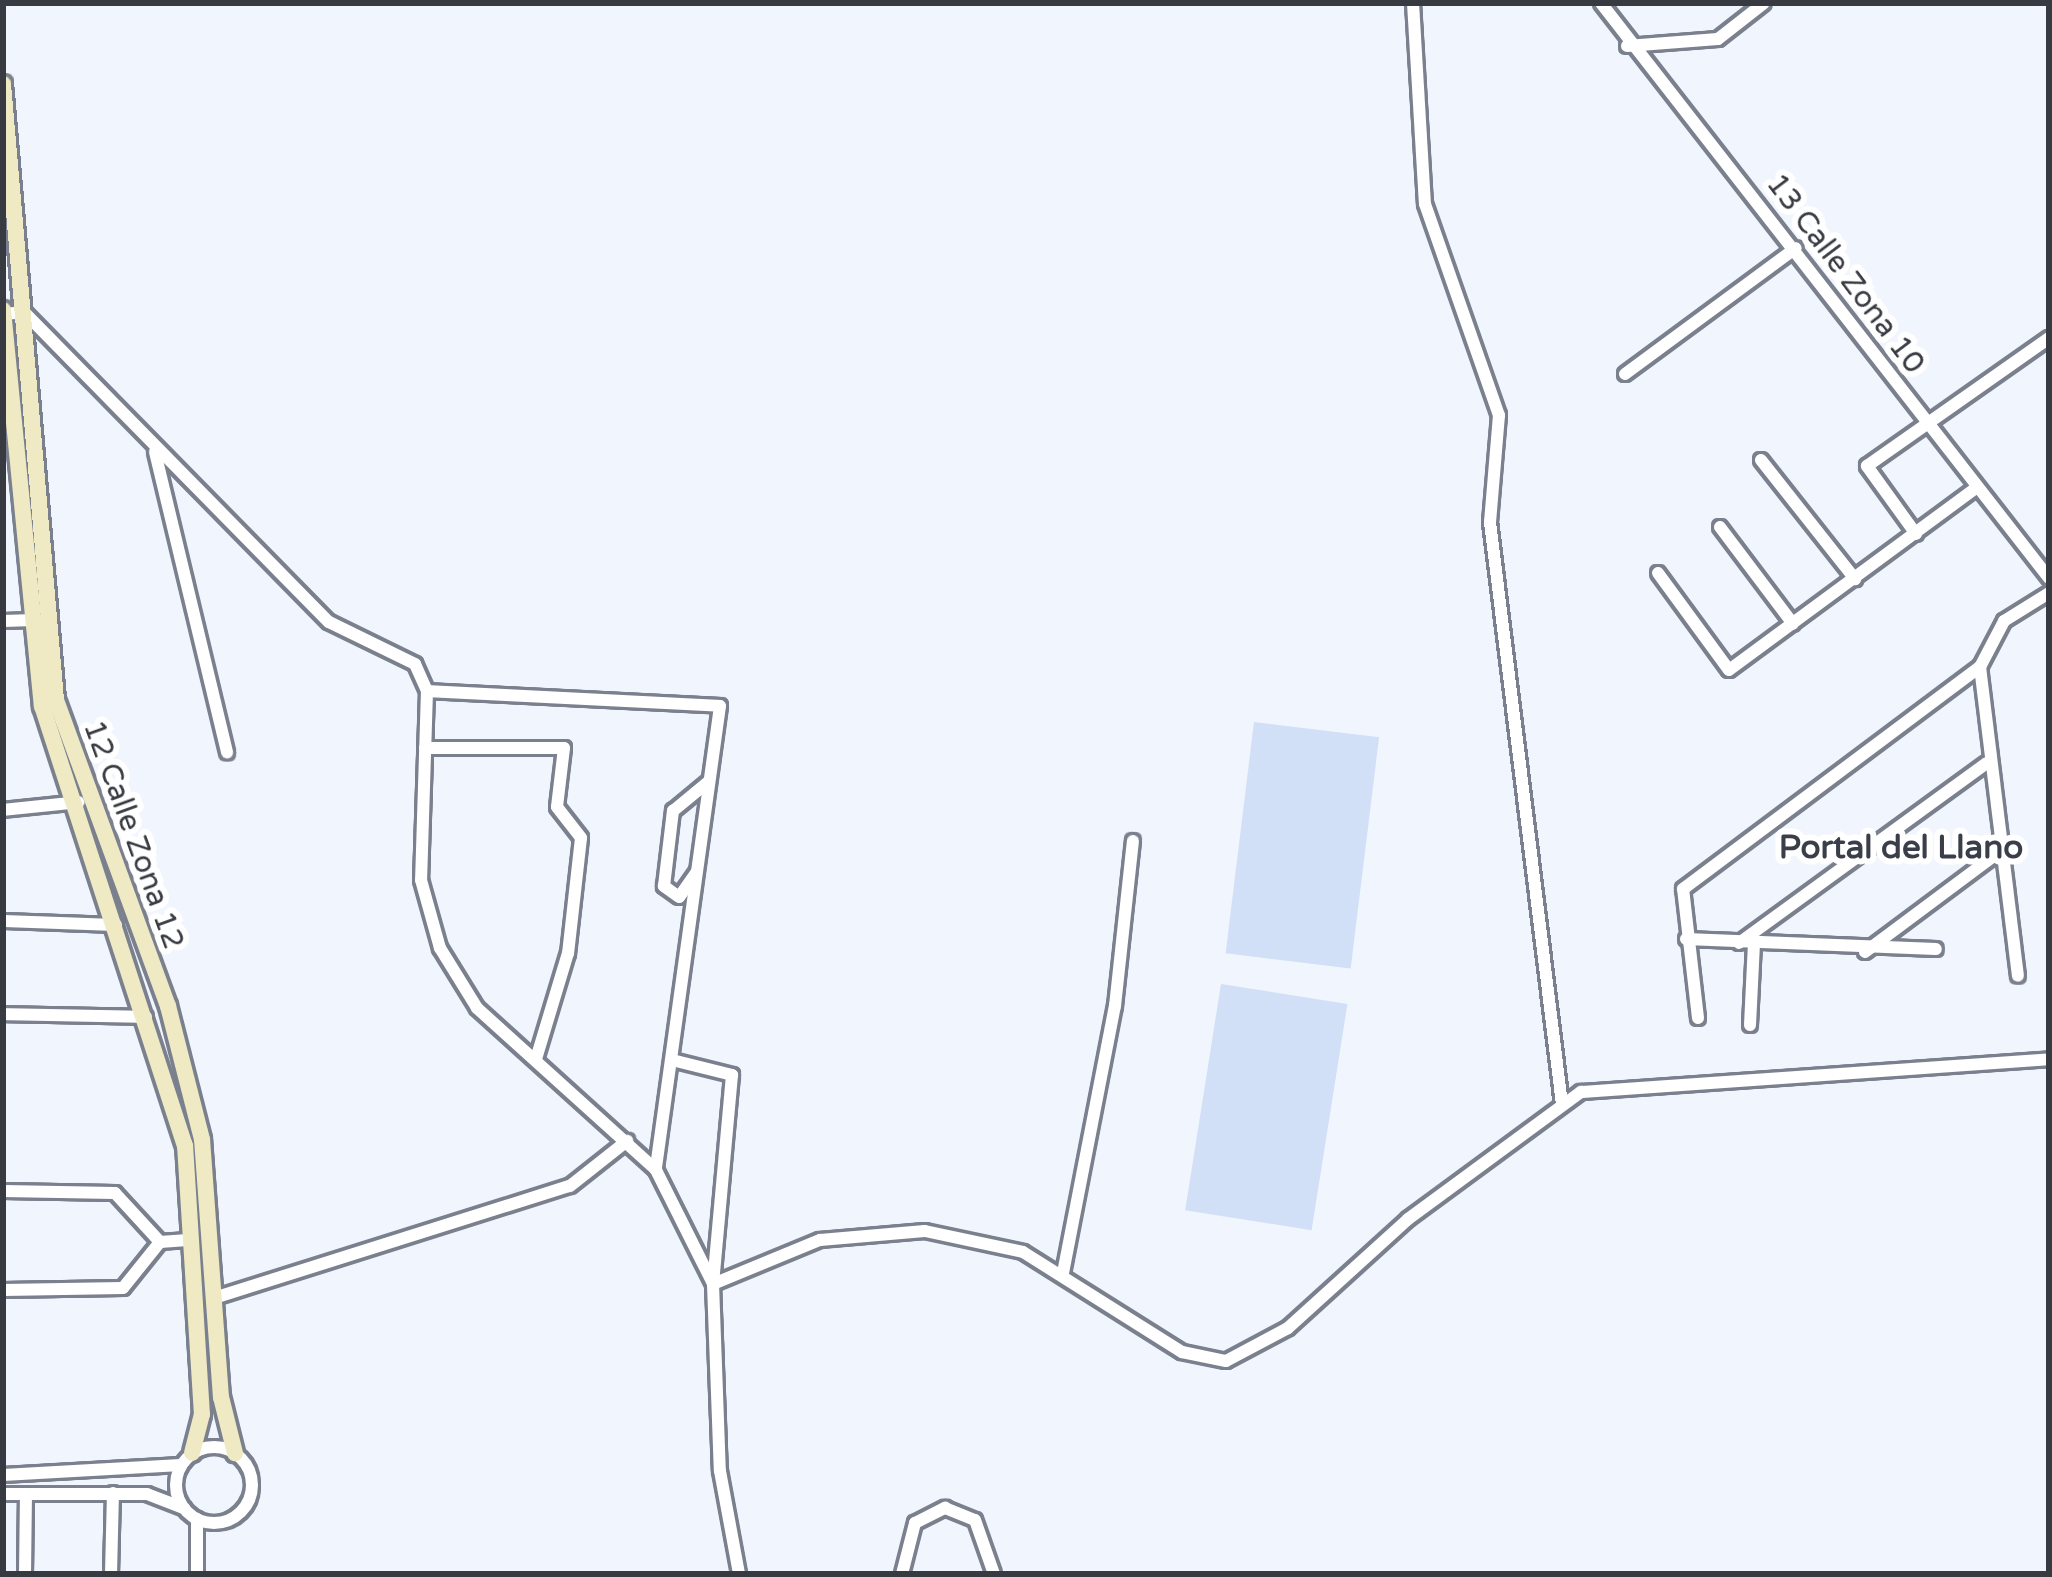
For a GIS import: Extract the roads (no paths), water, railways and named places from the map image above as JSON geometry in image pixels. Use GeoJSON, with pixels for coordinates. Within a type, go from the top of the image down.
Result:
{"type":"FeatureCollection","features":[{"type":"Feature","properties":{"kind":"street"},"geometry":{"type":"LineString","coordinates":[[1413,3],[1425,205],[1498,406],[1490,522],[1562,1104]]}},
{"type":"Feature","properties":{"kind":"street","name":"13 Calle Zona 10"},"geometry":{"type":"LineString","coordinates":[[1601,3],[1626,45],[1796,248],[2049,578]]}},
{"type":"Feature","properties":{"kind":"street"},"geometry":{"type":"LineString","coordinates":[[1748,3],[1760,9]]}},
{"type":"Feature","properties":{"kind":"street"},"geometry":{"type":"LineString","coordinates":[[1626,45],[1700,44],[1760,9]]}},
{"type":"Feature","properties":{"kind":"street","name":"12 Calle Zona 12"},"geometry":{"type":"LineString","coordinates":[[3,84],[56,700],[80,801],[185,1145],[202,1414],[187,1459]]}},
{"type":"Feature","properties":{"kind":"street"},"geometry":{"type":"LineString","coordinates":[[1625,374],[1796,248]]}},
{"type":"Feature","properties":{"kind":"street"},"geometry":{"type":"LineString","coordinates":[[3,312],[24,312],[155,451],[328,622],[402,651],[427,691],[421,880],[434,932],[463,991],[656,1170],[713,1284]]}},
{"type":"Feature","properties":{"kind":"street","name":"12 Calle Zona 12"},"geometry":{"type":"LineString","coordinates":[[3,312],[42,706],[168,1006],[202,1139],[214,1298],[236,1453]]}},
{"type":"Feature","properties":{"kind":"street"},"geometry":{"type":"LineString","coordinates":[[1916,534],[1867,466],[2049,338]]}},
{"type":"Feature","properties":{"kind":"street"},"geometry":{"type":"LineString","coordinates":[[155,451],[227,753]]}},
{"type":"Feature","properties":{"kind":"street"},"geometry":{"type":"LineString","coordinates":[[1761,460],[1855,579]]}},
{"type":"Feature","properties":{"kind":"street"},"geometry":{"type":"LineString","coordinates":[[1658,572],[1729,670],[1977,487]]}},
{"type":"Feature","properties":{"kind":"street"},"geometry":{"type":"LineString","coordinates":[[1720,526],[1793,624]]}},
{"type":"Feature","properties":{"kind":"street"},"geometry":{"type":"LineString","coordinates":[[1698,1018],[1686,939],[1686,885],[1980,667],[2004,621],[2049,593]]}},
{"type":"Feature","properties":{"kind":"street"},"geometry":{"type":"LineString","coordinates":[[3,620],[34,620]]}},
{"type":"Feature","properties":{"kind":"street"},"geometry":{"type":"LineString","coordinates":[[1980,667],[1998,853],[2018,976]]}},
{"type":"Feature","properties":{"kind":"street"},"geometry":{"type":"LineString","coordinates":[[427,691],[713,698],[709,781],[676,1060],[656,1170]]}},
{"type":"Feature","properties":{"kind":"street"},"geometry":{"type":"LineString","coordinates":[[425,748],[564,748],[557,807],[581,838],[568,953],[536,1059]]}},
{"type":"Feature","properties":{"kind":"street"},"geometry":{"type":"LineString","coordinates":[[1747,943],[1987,763]]}},
{"type":"Feature","properties":{"kind":"street"},"geometry":{"type":"LineString","coordinates":[[699,866],[685,894],[667,891],[673,811],[709,781]]}},
{"type":"Feature","properties":{"kind":"street"},"geometry":{"type":"LineString","coordinates":[[3,810],[80,801]]}},
{"type":"Feature","properties":{"kind":"street"},"geometry":{"type":"LineString","coordinates":[[1063,1273],[1115,1006],[1133,841]]}},
{"type":"Feature","properties":{"kind":"street"},"geometry":{"type":"LineString","coordinates":[[1864,952],[1998,853]]}},
{"type":"Feature","properties":{"kind":"street"},"geometry":{"type":"LineString","coordinates":[[3,920],[117,925]]}},
{"type":"Feature","properties":{"kind":"street"},"geometry":{"type":"LineString","coordinates":[[1686,939],[1864,952],[1936,949]]}},
{"type":"Feature","properties":{"kind":"street"},"geometry":{"type":"LineString","coordinates":[[1747,943],[1750,1024]]}},
{"type":"Feature","properties":{"kind":"street"},"geometry":{"type":"LineString","coordinates":[[3,1013],[149,1017]]}},
{"type":"Feature","properties":{"kind":"street"},"geometry":{"type":"LineString","coordinates":[[713,1284],[807,1244],[887,1229],[988,1242],[1063,1273],[1194,1358],[1235,1359],[1562,1104],[1615,1084],[2049,1059]]}},
{"type":"Feature","properties":{"kind":"street"},"geometry":{"type":"LineString","coordinates":[[676,1060],[732,1075],[713,1284],[720,1471],[739,1574]]}},
{"type":"Feature","properties":{"kind":"street"},"geometry":{"type":"LineString","coordinates":[[214,1298],[570,1186],[627,1141]]}},
{"type":"Feature","properties":{"kind":"street"},"geometry":{"type":"LineString","coordinates":[[3,1191],[115,1192],[160,1242]]}},
{"type":"Feature","properties":{"kind":"street"},"geometry":{"type":"LineString","coordinates":[[3,1290],[123,1288],[160,1242],[191,1240]]}},
{"type":"Feature","properties":{"kind":"street"},"geometry":{"type":"LineString","coordinates":[[3,1475],[236,1453],[252,1482],[247,1504],[230,1520],[197,1519],[184,1508],[112,1493],[3,1494]]}},
{"type":"Feature","properties":{"kind":"street"},"geometry":{"type":"LineString","coordinates":[[184,1508],[187,1459]]}},
{"type":"Feature","properties":{"kind":"street"},"geometry":{"type":"LineString","coordinates":[[111,1574],[112,1493]]}},
{"type":"Feature","properties":{"kind":"street"},"geometry":{"type":"LineString","coordinates":[[25,1574],[26,1494]]}},
{"type":"Feature","properties":{"kind":"street"},"geometry":{"type":"LineString","coordinates":[[902,1574],[915,1523],[945,1508],[974,1520],[994,1574]]}},
{"type":"Feature","properties":{"kind":"street"},"geometry":{"type":"LineString","coordinates":[[196,1574],[197,1519]]}},
{"type":"Feature","properties":{"kind":"district","name":"Portal del Llano"},"geometry":{"type":"Point","coordinates":[1901,848]}}]}
